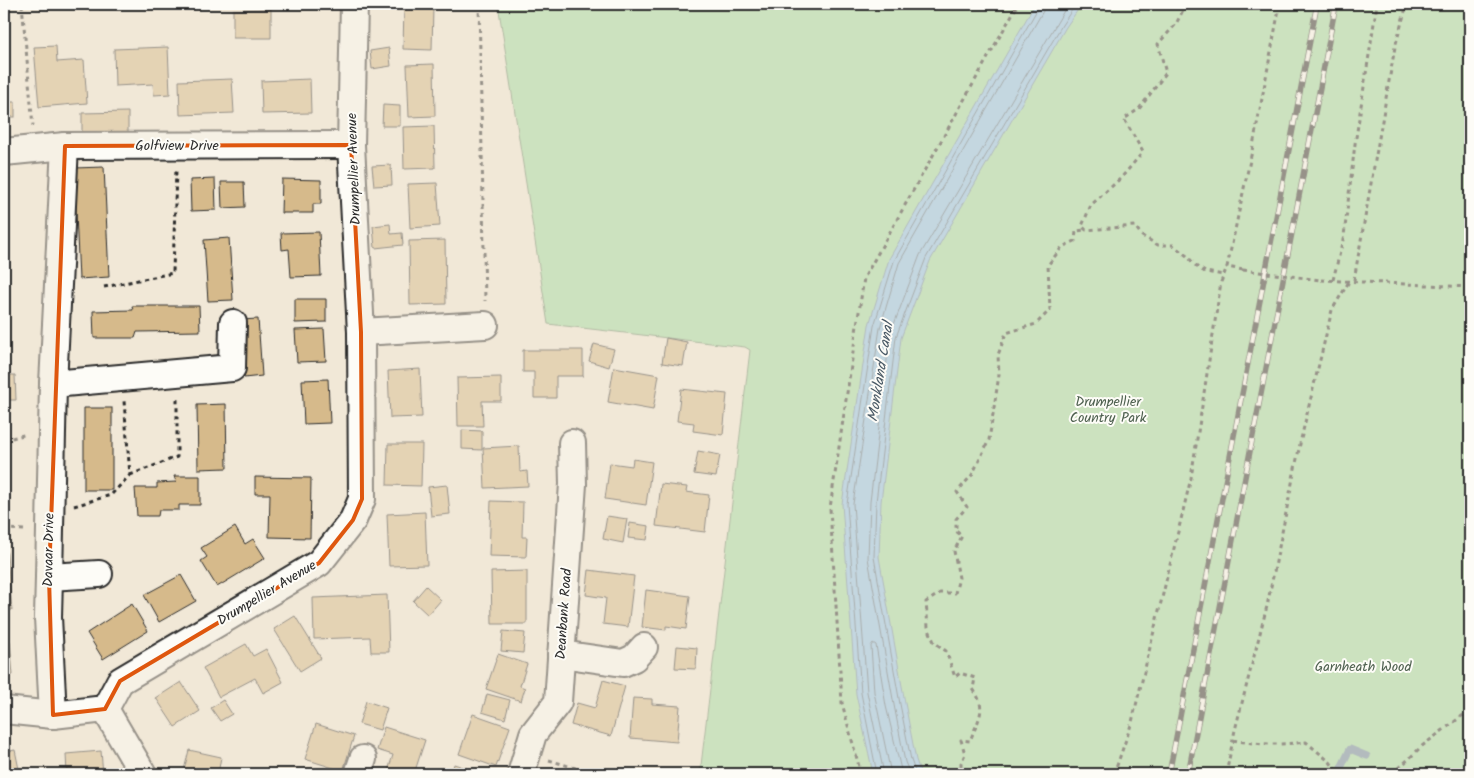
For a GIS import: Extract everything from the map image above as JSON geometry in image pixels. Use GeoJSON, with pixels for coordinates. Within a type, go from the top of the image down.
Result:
{"type":"FeatureCollection","features":[{"type":"Feature","properties":{"kind":"street","name":"Drumpellier Avenue"},"geometry":{"type":"LineString","coordinates":[[105,709],[120,682],[319,563],[353,520],[362,499],[361,332],[351,145],[354,5]]}},
{"type":"Feature","properties":{"kind":"street","name":"Golfview Drive"},"geometry":{"type":"LineString","coordinates":[[4,152],[65,146],[351,145]]}},
{"type":"Feature","properties":{"kind":"street","name":"Davaar Drive"},"geometry":{"type":"LineString","coordinates":[[53,715],[48,577],[53,384],[65,146]]}},
{"type":"Feature","properties":{"kind":"street"},"geometry":{"type":"LineString","coordinates":[[53,384],[232,368],[233,322]]}},
{"type":"Feature","properties":{"kind":"street"},"geometry":{"type":"LineString","coordinates":[[361,332],[485,325]]}},
{"type":"Feature","properties":{"kind":"street","name":"Deanbank Road"},"geometry":{"type":"LineString","coordinates":[[524,764],[533,734],[558,702],[573,484],[572,443]]}},
{"type":"Feature","properties":{"kind":"street"},"geometry":{"type":"LineString","coordinates":[[48,577],[99,574]]}},
{"type":"Feature","properties":{"kind":"street"},"geometry":{"type":"LineString","coordinates":[[561,654],[622,663],[634,658],[644,648]]}},
{"type":"Feature","properties":{"kind":"street"},"geometry":{"type":"LineString","coordinates":[[4,710],[53,715],[105,709],[143,774]]}},
{"type":"Feature","properties":{"kind":"path"},"geometry":{"type":"LineString","coordinates":[[22,4],[32,105],[34,150]]}},
{"type":"Feature","properties":{"kind":"path"},"geometry":{"type":"LineString","coordinates":[[479,4],[485,325]]}},
{"type":"Feature","properties":{"kind":"path"},"geometry":{"type":"LineString","coordinates":[[861,774],[842,703],[830,508],[864,278],[1018,4]]}},
{"type":"Feature","properties":{"kind":"path"},"geometry":{"type":"LineString","coordinates":[[1086,230],[1082,226],[1091,205],[1120,178],[1143,152],[1124,119],[1139,109],[1166,73],[1158,44],[1176,24],[1186,4]]}},
{"type":"Feature","properties":{"kind":"path"},"geometry":{"type":"LineString","coordinates":[[1114,774],[1132,722],[1191,478],[1221,282],[1227,267],[1252,151],[1280,4]]}},
{"type":"Feature","properties":{"kind":"path"},"geometry":{"type":"LineString","coordinates":[[1333,280],[1344,236],[1355,144],[1377,4]]}},
{"type":"Feature","properties":{"kind":"path"},"geometry":{"type":"LineString","coordinates":[[1226,774],[1267,606],[1301,439],[1332,310],[1352,280],[1395,46],[1407,4]]}},
{"type":"Feature","properties":{"kind":"path"},"geometry":{"type":"LineString","coordinates":[[104,287],[173,273],[177,146]]}},
{"type":"Feature","properties":{"kind":"path"},"geometry":{"type":"LineString","coordinates":[[961,774],[961,762],[966,754],[961,740],[970,741],[982,708],[979,697],[973,689],[974,678],[960,672],[955,677],[946,651],[934,642],[928,628],[926,602],[940,593],[955,592],[959,578],[954,551],[962,536],[956,531],[956,519],[967,507],[956,492],[972,475],[989,440],[999,375],[998,355],[1006,333],[1036,324],[1050,310],[1048,265],[1062,247],[1075,240],[1076,231],[1135,226],[1142,236],[1158,245],[1173,246],[1205,272],[1224,275]]}},
{"type":"Feature","properties":{"kind":"path"},"geometry":{"type":"LineString","coordinates":[[1227,267],[1321,280],[1470,287]]}},
{"type":"Feature","properties":{"kind":"path"},"geometry":{"type":"LineString","coordinates":[[50,514],[111,495],[130,475],[177,457],[178,372]]}},
{"type":"Feature","properties":{"kind":"path"},"geometry":{"type":"LineString","coordinates":[[122,378],[130,475]]}},
{"type":"Feature","properties":{"kind":"path"},"geometry":{"type":"LineString","coordinates":[[1394,774],[1422,746],[1470,710]]}},
{"type":"Feature","properties":{"kind":"path"},"geometry":{"type":"LineString","coordinates":[[1233,740],[1250,744],[1281,745],[1306,742],[1330,762],[1340,774]]}},
{"type":"Feature","properties":{"kind":"path"},"geometry":{"type":"LineString","coordinates":[[524,764],[595,774]]}},
{"type":"Feature","properties":{"kind":"highlighted area"},"geometry":{"type":"Polygon","coordinates":[[[351,145],[361,332],[362,499],[353,520],[319,563],[120,681],[105,709],[53,715],[49,577],[65,146],[351,145]]]}},
{"type":"Feature","properties":{"kind":"green space","name":"Drumpellier Country Park"},"geometry":{"type":"Polygon","coordinates":[[[498,4],[1470,4],[1470,774],[700,774],[750,350],[745,347],[548,324],[498,4]]]}},
{"type":"Feature","properties":{"kind":"water","name":"Monkland Canal"},"geometry":{"type":"Polygon","coordinates":[[[1035,4],[1082,4],[1066,27],[930,261],[901,338],[881,502],[879,557],[916,760],[921,774],[873,774],[856,694],[842,504],[869,325],[889,259],[1035,4]]]}},
{"type":"Feature","properties":{"kind":"building"},"geometry":{"type":"Polygon","coordinates":[[[404,6],[433,7],[432,50],[403,49],[404,6]]]}},
{"type":"Feature","properties":{"kind":"building"},"geometry":{"type":"Polygon","coordinates":[[[271,9],[271,38],[233,38],[233,10],[271,9]]]}},
{"type":"Feature","properties":{"kind":"building"},"geometry":{"type":"Polygon","coordinates":[[[56,46],[57,62],[84,60],[87,103],[39,107],[34,47],[56,46]]]}},
{"type":"Feature","properties":{"kind":"building"},"geometry":{"type":"Polygon","coordinates":[[[168,47],[170,94],[154,95],[153,84],[115,86],[114,49],[168,47]]]}},
{"type":"Feature","properties":{"kind":"building"},"geometry":{"type":"Polygon","coordinates":[[[389,48],[391,66],[372,69],[370,51],[389,48]]]}},
{"type":"Feature","properties":{"kind":"building"},"geometry":{"type":"Polygon","coordinates":[[[434,64],[435,116],[409,117],[407,65],[434,64]]]}},
{"type":"Feature","properties":{"kind":"building"},"geometry":{"type":"Polygon","coordinates":[[[232,79],[234,113],[180,115],[179,81],[232,79]]]}},
{"type":"Feature","properties":{"kind":"building"},"geometry":{"type":"Polygon","coordinates":[[[310,79],[311,113],[262,114],[261,81],[310,79]]]}},
{"type":"Feature","properties":{"kind":"building"},"geometry":{"type":"Polygon","coordinates":[[[4,102],[15,102],[15,117],[4,117],[4,102]]]}},
{"type":"Feature","properties":{"kind":"building"},"geometry":{"type":"Polygon","coordinates":[[[383,105],[400,106],[400,126],[382,126],[383,105]]]}},
{"type":"Feature","properties":{"kind":"building"},"geometry":{"type":"Polygon","coordinates":[[[128,112],[128,134],[82,135],[82,113],[128,112]]]}},
{"type":"Feature","properties":{"kind":"building"},"geometry":{"type":"Polygon","coordinates":[[[434,126],[435,168],[404,169],[403,127],[434,126]]]}},
{"type":"Feature","properties":{"kind":"building"},"geometry":{"type":"Polygon","coordinates":[[[391,165],[392,185],[374,186],[372,166],[391,165]]]}},
{"type":"Feature","properties":{"kind":"building"},"geometry":{"type":"Polygon","coordinates":[[[104,167],[109,277],[79,279],[74,168],[104,167]]]}},
{"type":"Feature","properties":{"kind":"building"},"geometry":{"type":"Polygon","coordinates":[[[215,179],[216,210],[191,211],[190,180],[215,179]]]}},
{"type":"Feature","properties":{"kind":"building"},"geometry":{"type":"Polygon","coordinates":[[[282,179],[321,180],[321,204],[313,204],[313,213],[281,213],[282,179]]]}},
{"type":"Feature","properties":{"kind":"building"},"geometry":{"type":"Polygon","coordinates":[[[221,182],[244,182],[245,207],[222,208],[221,182]]]}},
{"type":"Feature","properties":{"kind":"building"},"geometry":{"type":"Polygon","coordinates":[[[437,183],[440,226],[410,228],[408,184],[437,183]]]}},
{"type":"Feature","properties":{"kind":"building"},"geometry":{"type":"Polygon","coordinates":[[[390,224],[391,234],[402,233],[403,245],[375,248],[373,226],[390,224]]]}},
{"type":"Feature","properties":{"kind":"building"},"geometry":{"type":"Polygon","coordinates":[[[319,232],[321,276],[291,277],[289,249],[282,250],[281,233],[319,232]]]}},
{"type":"Feature","properties":{"kind":"building"},"geometry":{"type":"Polygon","coordinates":[[[229,238],[233,300],[208,301],[204,240],[229,238]]]}},
{"type":"Feature","properties":{"kind":"building"},"geometry":{"type":"Polygon","coordinates":[[[445,240],[446,304],[410,305],[409,241],[445,240]]]}},
{"type":"Feature","properties":{"kind":"building"},"geometry":{"type":"Polygon","coordinates":[[[295,299],[326,299],[326,322],[295,323],[295,299]]]}},
{"type":"Feature","properties":{"kind":"building"},"geometry":{"type":"Polygon","coordinates":[[[132,306],[199,306],[200,331],[137,332],[135,338],[94,338],[93,311],[133,310],[132,306]]]}},
{"type":"Feature","properties":{"kind":"building"},"geometry":{"type":"Polygon","coordinates":[[[258,319],[262,376],[244,378],[241,320],[258,319]]]}},
{"type":"Feature","properties":{"kind":"building"},"geometry":{"type":"Polygon","coordinates":[[[324,329],[326,361],[297,362],[295,330],[324,329]]]}},
{"type":"Feature","properties":{"kind":"building"},"geometry":{"type":"Polygon","coordinates":[[[666,338],[687,342],[683,366],[662,363],[666,338]]]}},
{"type":"Feature","properties":{"kind":"building"},"geometry":{"type":"Polygon","coordinates":[[[594,344],[614,349],[609,367],[589,361],[594,344]]]}},
{"type":"Feature","properties":{"kind":"building"},"geometry":{"type":"Polygon","coordinates":[[[523,350],[583,350],[583,376],[556,376],[556,398],[534,398],[534,372],[523,372],[523,350]]]}},
{"type":"Feature","properties":{"kind":"building"},"geometry":{"type":"Polygon","coordinates":[[[614,367],[659,375],[653,410],[608,402],[614,367]]]}},
{"type":"Feature","properties":{"kind":"building"},"geometry":{"type":"Polygon","coordinates":[[[420,369],[422,417],[390,418],[388,371],[420,369]]]}},
{"type":"Feature","properties":{"kind":"building"},"geometry":{"type":"Polygon","coordinates":[[[4,375],[15,375],[16,400],[4,400],[4,375]]]}},
{"type":"Feature","properties":{"kind":"building"},"geometry":{"type":"Polygon","coordinates":[[[501,377],[501,401],[482,401],[483,426],[458,426],[457,378],[501,377]]]}},
{"type":"Feature","properties":{"kind":"building"},"geometry":{"type":"Polygon","coordinates":[[[328,379],[330,423],[304,424],[302,380],[328,379]]]}},
{"type":"Feature","properties":{"kind":"building"},"geometry":{"type":"Polygon","coordinates":[[[681,389],[727,394],[723,435],[693,431],[694,423],[677,421],[681,389]]]}},
{"type":"Feature","properties":{"kind":"building"},"geometry":{"type":"Polygon","coordinates":[[[226,404],[227,468],[198,469],[197,405],[226,404]]]}},
{"type":"Feature","properties":{"kind":"building"},"geometry":{"type":"Polygon","coordinates":[[[84,408],[112,408],[112,490],[84,490],[84,408]]]}},
{"type":"Feature","properties":{"kind":"building"},"geometry":{"type":"Polygon","coordinates":[[[462,430],[482,431],[482,450],[462,449],[462,430]]]}},
{"type":"Feature","properties":{"kind":"building"},"geometry":{"type":"Polygon","coordinates":[[[388,444],[422,444],[421,486],[387,485],[388,444]]]}},
{"type":"Feature","properties":{"kind":"building"},"geometry":{"type":"Polygon","coordinates":[[[519,446],[520,472],[527,471],[528,486],[485,488],[483,448],[519,446]]]}},
{"type":"Feature","properties":{"kind":"building"},"geometry":{"type":"Polygon","coordinates":[[[698,451],[720,455],[716,477],[694,474],[698,451]]]}},
{"type":"Feature","properties":{"kind":"building"},"geometry":{"type":"Polygon","coordinates":[[[633,459],[652,462],[646,505],[605,499],[610,463],[632,466],[633,459]]]}},
{"type":"Feature","properties":{"kind":"building"},"geometry":{"type":"Polygon","coordinates":[[[174,476],[200,476],[200,505],[179,505],[179,510],[159,510],[158,516],[137,516],[135,488],[157,488],[157,483],[176,482],[174,476]]]}},
{"type":"Feature","properties":{"kind":"building"},"geometry":{"type":"Polygon","coordinates":[[[255,477],[311,478],[310,538],[269,537],[270,494],[255,494],[255,477]]]}},
{"type":"Feature","properties":{"kind":"building"},"geometry":{"type":"Polygon","coordinates":[[[661,484],[687,487],[686,492],[709,495],[705,532],[656,526],[661,484]]]}},
{"type":"Feature","properties":{"kind":"building"},"geometry":{"type":"Polygon","coordinates":[[[447,485],[450,514],[431,516],[428,487],[447,485]]]}},
{"type":"Feature","properties":{"kind":"building"},"geometry":{"type":"Polygon","coordinates":[[[491,501],[523,502],[522,537],[527,537],[526,557],[489,556],[491,501]]]}},
{"type":"Feature","properties":{"kind":"building"},"geometry":{"type":"Polygon","coordinates":[[[425,512],[427,565],[389,566],[387,514],[425,512]]]}},
{"type":"Feature","properties":{"kind":"building"},"geometry":{"type":"Polygon","coordinates":[[[607,516],[627,519],[623,543],[603,539],[607,516]]]}},
{"type":"Feature","properties":{"kind":"building"},"geometry":{"type":"Polygon","coordinates":[[[630,523],[649,526],[647,540],[628,538],[630,523]]]}},
{"type":"Feature","properties":{"kind":"building"},"geometry":{"type":"Polygon","coordinates":[[[235,527],[245,544],[253,539],[265,558],[217,587],[201,561],[207,557],[201,548],[235,527]]]}},
{"type":"Feature","properties":{"kind":"building"},"geometry":{"type":"Polygon","coordinates":[[[4,545],[6,545],[12,610],[4,611],[4,545]]]}},
{"type":"Feature","properties":{"kind":"building"},"geometry":{"type":"Polygon","coordinates":[[[589,570],[634,576],[628,627],[603,624],[606,598],[586,595],[589,570]]]}},
{"type":"Feature","properties":{"kind":"building"},"geometry":{"type":"Polygon","coordinates":[[[527,571],[527,624],[492,624],[491,572],[527,571]]]}},
{"type":"Feature","properties":{"kind":"building"},"geometry":{"type":"Polygon","coordinates":[[[181,575],[196,601],[159,622],[144,595],[181,575]]]}},
{"type":"Feature","properties":{"kind":"building"},"geometry":{"type":"Polygon","coordinates":[[[426,586],[441,600],[428,615],[413,601],[426,586]]]}},
{"type":"Feature","properties":{"kind":"building"},"geometry":{"type":"Polygon","coordinates":[[[646,590],[690,596],[686,629],[666,626],[666,630],[642,627],[646,590]]]}},
{"type":"Feature","properties":{"kind":"building"},"geometry":{"type":"Polygon","coordinates":[[[387,595],[389,652],[371,652],[370,637],[314,639],[313,598],[387,595]]]}},
{"type":"Feature","properties":{"kind":"building"},"geometry":{"type":"Polygon","coordinates":[[[132,604],[148,631],[103,659],[87,633],[132,604]]]}},
{"type":"Feature","properties":{"kind":"building"},"geometry":{"type":"Polygon","coordinates":[[[295,616],[321,658],[300,671],[274,629],[295,616]]]}},
{"type":"Feature","properties":{"kind":"building"},"geometry":{"type":"Polygon","coordinates":[[[503,631],[525,633],[523,653],[501,651],[503,631]]]}},
{"type":"Feature","properties":{"kind":"building"},"geometry":{"type":"Polygon","coordinates":[[[10,641],[13,675],[4,676],[4,642],[10,641]]]}},
{"type":"Feature","properties":{"kind":"building"},"geometry":{"type":"Polygon","coordinates":[[[246,644],[253,656],[266,649],[283,682],[263,693],[255,678],[219,697],[203,668],[246,644]]]}},
{"type":"Feature","properties":{"kind":"building"},"geometry":{"type":"Polygon","coordinates":[[[677,646],[697,648],[696,669],[675,668],[677,646]]]}},
{"type":"Feature","properties":{"kind":"building"},"geometry":{"type":"Polygon","coordinates":[[[498,654],[527,664],[520,686],[525,688],[521,701],[486,689],[498,654]]]}},
{"type":"Feature","properties":{"kind":"building"},"geometry":{"type":"Polygon","coordinates":[[[603,680],[625,686],[611,736],[571,725],[577,703],[595,708],[603,680]]]}},
{"type":"Feature","properties":{"kind":"building"},"geometry":{"type":"Polygon","coordinates":[[[181,682],[200,711],[175,727],[156,698],[181,682]]]}},
{"type":"Feature","properties":{"kind":"building"},"geometry":{"type":"Polygon","coordinates":[[[487,694],[510,700],[505,719],[482,712],[487,694]]]}},
{"type":"Feature","properties":{"kind":"building"},"geometry":{"type":"Polygon","coordinates":[[[633,698],[652,699],[652,704],[680,706],[677,742],[630,738],[633,698]]]}},
{"type":"Feature","properties":{"kind":"building"},"geometry":{"type":"Polygon","coordinates":[[[223,700],[232,714],[220,721],[211,708],[223,700]]]}},
{"type":"Feature","properties":{"kind":"building"},"geometry":{"type":"Polygon","coordinates":[[[366,701],[387,708],[380,730],[359,724],[366,701]]]}},
{"type":"Feature","properties":{"kind":"building"},"geometry":{"type":"Polygon","coordinates":[[[473,714],[510,727],[496,767],[459,754],[473,714]]]}},
{"type":"Feature","properties":{"kind":"building"},"geometry":{"type":"Polygon","coordinates":[[[316,724],[354,736],[343,771],[305,759],[316,724]]]}},
{"type":"Feature","properties":{"kind":"building"},"geometry":{"type":"Polygon","coordinates":[[[384,727],[425,740],[414,774],[387,774],[393,755],[377,750],[384,727]]]}},
{"type":"Feature","properties":{"kind":"building"},"geometry":{"type":"Polygon","coordinates":[[[15,750],[20,774],[4,774],[4,752],[15,750]]]}},
{"type":"Feature","properties":{"kind":"building"},"geometry":{"type":"Polygon","coordinates":[[[189,750],[221,757],[218,774],[183,774],[189,750]]]}},
{"type":"Feature","properties":{"kind":"building"},"geometry":{"type":"Polygon","coordinates":[[[101,751],[103,774],[67,774],[66,754],[101,751]]]}},
{"type":"Feature","properties":{"kind":"building"},"geometry":{"type":"Polygon","coordinates":[[[454,764],[484,774],[451,774],[454,764]]]}},
{"type":"Feature","properties":{"kind":"waterway"},"geometry":{"type":"LineString","coordinates":[[1338,774],[1350,749],[1367,756]]}},
{"type":"Feature","properties":{"kind":"railway"},"geometry":{"type":"LineString","coordinates":[[1169,774],[1317,4]]}},
{"type":"Feature","properties":{"kind":"railway"},"geometry":{"type":"LineString","coordinates":[[1188,774],[1336,4]]}},
{"type":"Feature","properties":{"kind":"park label","name":"Garnheath Wood"},"geometry":{"type":"Point","coordinates":[1363,667]}}]}
